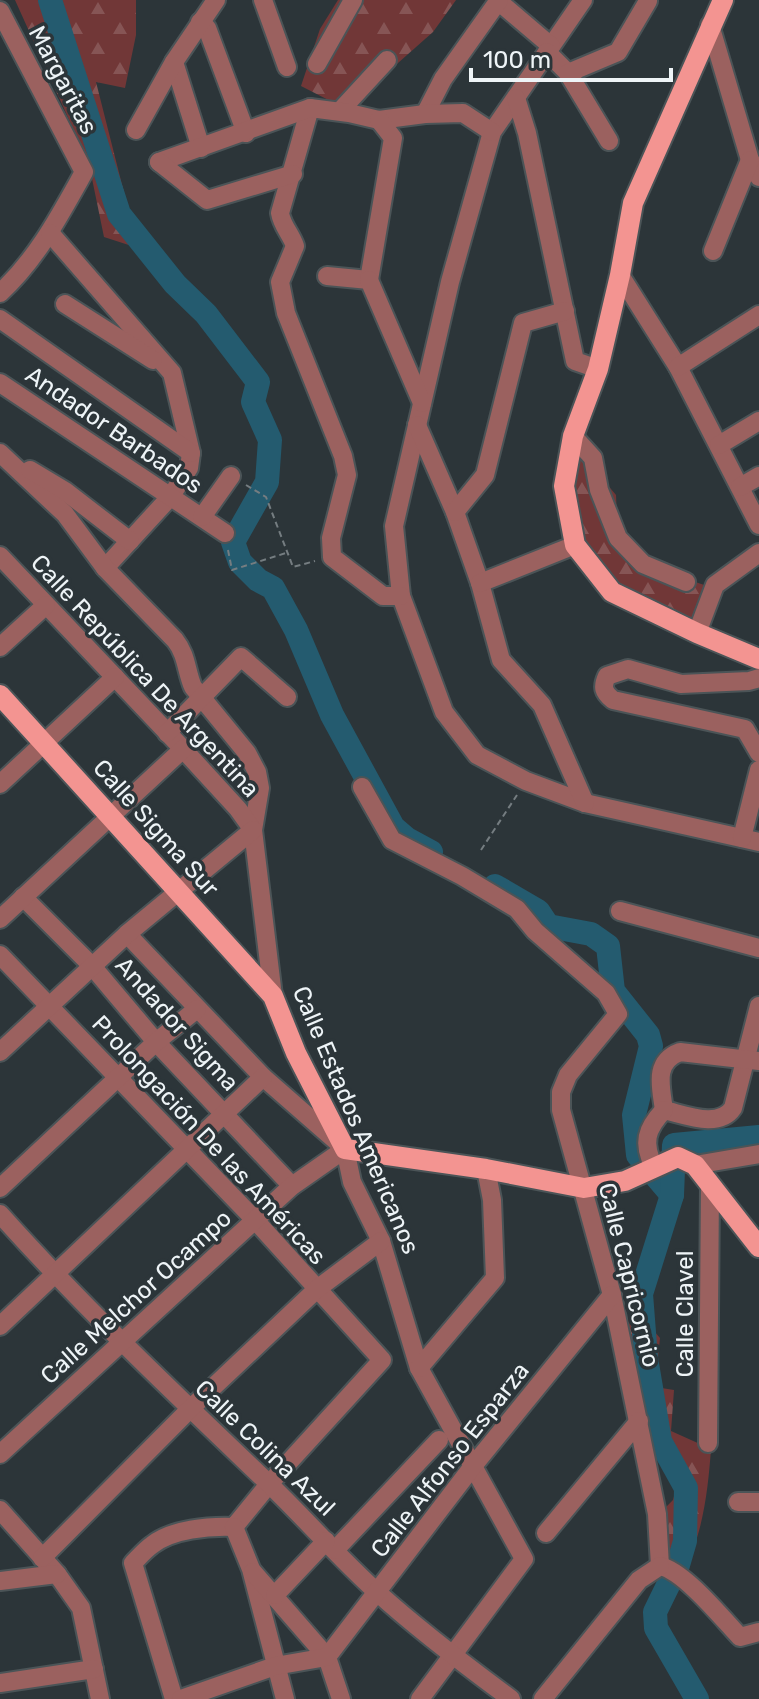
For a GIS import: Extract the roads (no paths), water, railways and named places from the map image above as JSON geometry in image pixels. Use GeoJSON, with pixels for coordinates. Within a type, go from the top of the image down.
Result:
{"type":"FeatureCollection","features":[{"type":"Feature","properties":{"kind":"main road"},"geometry":{"type":"LineString","coordinates":[[723,0],[633,203],[598,369],[573,436],[564,486],[575,545],[612,592],[759,659]]}},
{"type":"Feature","properties":{"kind":"main road","name":"Calle Sigma Sur"},"geometry":{"type":"LineString","coordinates":[[0,695],[273,996]]}},
{"type":"Feature","properties":{"kind":"main road","name":"Calle Estados Americanos"},"geometry":{"type":"LineString","coordinates":[[273,996],[296,1053],[345,1149]]}},
{"type":"Feature","properties":{"kind":"main road"},"geometry":{"type":"LineString","coordinates":[[345,1149],[486,1169],[584,1188],[625,1181],[654,1167],[687,1161],[759,1247]]}},
{"type":"Feature","properties":{"kind":"street"},"geometry":{"type":"LineString","coordinates":[[136,130],[174,62],[216,0]]}},
{"type":"Feature","properties":{"kind":"street"},"geometry":{"type":"LineString","coordinates":[[263,0],[287,67]]}},
{"type":"Feature","properties":{"kind":"street"},"geometry":{"type":"LineString","coordinates":[[317,64],[353,0]]}},
{"type":"Feature","properties":{"kind":"street"},"geometry":{"type":"LineString","coordinates":[[583,0],[492,132],[450,282],[394,526],[401,596],[444,712],[477,755],[526,781],[585,803],[751,840],[759,770]]}},
{"type":"Feature","properties":{"kind":"street"},"geometry":{"type":"LineString","coordinates":[[425,114],[443,79],[498,1],[549,49],[568,73],[609,141]]}},
{"type":"Feature","properties":{"kind":"street"},"geometry":{"type":"LineString","coordinates":[[568,73],[618,52],[648,1]]}},
{"type":"Feature","properties":{"kind":"street","name":"Margaritas"},"geometry":{"type":"LineString","coordinates":[[0,11],[84,172],[50,233]]}},
{"type":"Feature","properties":{"kind":"street"},"geometry":{"type":"LineString","coordinates":[[200,22],[207,28],[246,133]]}},
{"type":"Feature","properties":{"kind":"street"},"geometry":{"type":"LineString","coordinates":[[710,25],[750,160],[759,177]]}},
{"type":"Feature","properties":{"kind":"street"},"geometry":{"type":"LineString","coordinates":[[340,111],[387,60]]}},
{"type":"Feature","properties":{"kind":"street"},"geometry":{"type":"LineString","coordinates":[[174,62],[201,148]]}},
{"type":"Feature","properties":{"kind":"street"},"geometry":{"type":"LineString","coordinates":[[516,98],[527,133],[575,361],[598,369]]}},
{"type":"Feature","properties":{"kind":"street"},"geometry":{"type":"LineString","coordinates":[[293,174],[207,200],[159,162],[310,108],[379,120],[463,113],[492,132]]}},
{"type":"Feature","properties":{"kind":"street"},"geometry":{"type":"LineString","coordinates":[[310,108],[280,213],[282,224],[295,246],[280,282],[286,313],[343,456],[347,475],[331,538],[332,557],[383,596],[401,596]]}},
{"type":"Feature","properties":{"kind":"street"},"geometry":{"type":"LineString","coordinates":[[379,120],[393,138],[369,280],[422,403]]}},
{"type":"Feature","properties":{"kind":"street"},"geometry":{"type":"LineString","coordinates":[[713,251],[750,160]]}},
{"type":"Feature","properties":{"kind":"street"},"geometry":{"type":"LineString","coordinates":[[0,293],[50,233],[172,373],[191,453],[189,468],[171,496],[105,568]]}},
{"type":"Feature","properties":{"kind":"street"},"geometry":{"type":"LineString","coordinates":[[620,275],[678,367],[759,525]]}},
{"type":"Feature","properties":{"kind":"street"},"geometry":{"type":"LineString","coordinates":[[327,276],[369,280]]}},
{"type":"Feature","properties":{"kind":"street"},"geometry":{"type":"LineString","coordinates":[[65,304],[172,373]]}},
{"type":"Feature","properties":{"kind":"street"},"geometry":{"type":"LineString","coordinates":[[455,512],[485,475],[523,323],[565,311]]}},
{"type":"Feature","properties":{"kind":"street"},"geometry":{"type":"LineString","coordinates":[[0,319],[191,453]]}},
{"type":"Feature","properties":{"kind":"street"},"geometry":{"type":"LineString","coordinates":[[678,367],[756,324]]}},
{"type":"Feature","properties":{"kind":"street","name":"Andador Barbados"},"geometry":{"type":"LineString","coordinates":[[0,383],[225,533]]}},
{"type":"Feature","properties":{"kind":"street"},"geometry":{"type":"LineString","coordinates":[[719,445],[759,421]]}},
{"type":"Feature","properties":{"kind":"street"},"geometry":{"type":"LineString","coordinates":[[417,425],[455,512],[480,583],[501,660],[542,705],[585,803]]}},
{"type":"Feature","properties":{"kind":"street"},"geometry":{"type":"LineString","coordinates":[[573,436],[593,458],[599,490],[618,538],[643,564],[686,582]]}},
{"type":"Feature","properties":{"kind":"street"},"geometry":{"type":"LineString","coordinates":[[0,452],[65,491],[130,541]]}},
{"type":"Feature","properties":{"kind":"street","name":"Calle Estados Americanos"},"geometry":{"type":"LineString","coordinates":[[0,452],[65,514],[105,568],[183,650],[187,675],[193,687],[247,753],[257,772],[260,788],[253,830],[273,996]]}},
{"type":"Feature","properties":{"kind":"street","name":"Andador Barbados"},"geometry":{"type":"LineString","coordinates":[[202,517],[231,476]]}},
{"type":"Feature","properties":{"kind":"street"},"geometry":{"type":"LineString","coordinates":[[740,487],[759,476]]}},
{"type":"Feature","properties":{"kind":"street"},"geometry":{"type":"LineString","coordinates":[[480,583],[575,545]]}},
{"type":"Feature","properties":{"kind":"street"},"geometry":{"type":"LineString","coordinates":[[697,633],[715,585],[759,553]]}},
{"type":"Feature","properties":{"kind":"street","name":"Calle República De Argentina"},"geometry":{"type":"LineString","coordinates":[[0,556],[183,749],[253,830]]}},
{"type":"Feature","properties":{"kind":"street"},"geometry":{"type":"LineString","coordinates":[[0,647],[46,605]]}},
{"type":"Feature","properties":{"kind":"street"},"geometry":{"type":"LineString","coordinates":[[167,733],[241,657],[287,697]]}},
{"type":"Feature","properties":{"kind":"street"},"geometry":{"type":"LineString","coordinates":[[759,678],[681,684],[628,669],[607,676],[603,685],[605,693],[613,700],[745,729],[759,753]]}},
{"type":"Feature","properties":{"kind":"street"},"geometry":{"type":"LineString","coordinates":[[0,784],[115,677]]}},
{"type":"Feature","properties":{"kind":"street"},"geometry":{"type":"LineString","coordinates":[[0,919],[183,749]]}},
{"type":"Feature","properties":{"kind":"street","name":"Calle Capricornio"},"geometry":{"type":"LineString","coordinates":[[362,787],[392,840],[517,909],[535,931],[606,993],[618,1014],[568,1075],[561,1092],[561,1110],[612,1295],[657,1514],[664,1567]]}},
{"type":"Feature","properties":{"kind":"street"},"geometry":{"type":"LineString","coordinates":[[0,1052],[176,891],[253,830]]}},
{"type":"Feature","properties":{"kind":"street","name":"Andador Sigma"},"geometry":{"type":"LineString","coordinates":[[23,897],[92,966],[156,1042],[292,1186]]}},
{"type":"Feature","properties":{"kind":"street"},"geometry":{"type":"LineString","coordinates":[[620,911],[759,948]]}},
{"type":"Feature","properties":{"kind":"street"},"geometry":{"type":"LineString","coordinates":[[127,934],[263,1077],[345,1149]]}},
{"type":"Feature","properties":{"kind":"street","name":"Prolongación De las Américas"},"geometry":{"type":"LineString","coordinates":[[0,955],[255,1220],[382,1360],[269,1484]]}},
{"type":"Feature","properties":{"kind":"street"},"geometry":{"type":"LineString","coordinates":[[664,1110],[717,1120],[727,1117],[752,1060],[759,1006]]}},
{"type":"Feature","properties":{"kind":"street"},"geometry":{"type":"LineString","coordinates":[[0,1188],[156,1042],[197,1009]]}},
{"type":"Feature","properties":{"kind":"street"},"geometry":{"type":"LineString","coordinates":[[654,1167],[646,1152],[646,1137],[651,1124],[664,1110],[660,1076],[664,1061],[680,1052],[752,1060]]}},
{"type":"Feature","properties":{"kind":"street"},"geometry":{"type":"LineString","coordinates":[[0,1326],[263,1077]]}},
{"type":"Feature","properties":{"kind":"street","name":"Calle Estados Americanos"},"geometry":{"type":"LineString","coordinates":[[345,1149],[352,1182],[381,1241],[419,1368],[524,1560],[453,1656]]}},
{"type":"Feature","properties":{"kind":"street","name":"Calle Melchor Ocampo"},"geometry":{"type":"LineString","coordinates":[[0,1454],[292,1186],[345,1149]]}},
{"type":"Feature","properties":{"kind":"street"},"geometry":{"type":"LineString","coordinates":[[687,1161],[759,1154]]}},
{"type":"Feature","properties":{"kind":"street"},"geometry":{"type":"LineString","coordinates":[[419,1368],[495,1278],[492,1200],[486,1169]]}},
{"type":"Feature","properties":{"kind":"street","name":"Calle Clavel"},"geometry":{"type":"LineString","coordinates":[[708,1443],[710,1185]]}},
{"type":"Feature","properties":{"kind":"street","name":"Calle Colina Azul"},"geometry":{"type":"LineString","coordinates":[[0,1214],[121,1343],[269,1484],[376,1592],[511,1699]]}},
{"type":"Feature","properties":{"kind":"street"},"geometry":{"type":"LineString","coordinates":[[42,1558],[190,1409],[317,1289],[381,1241]]}},
{"type":"Feature","properties":{"kind":"street","name":"Calle Alfonso Esparza"},"geometry":{"type":"LineString","coordinates":[[327,1657],[473,1466],[612,1295]]}},
{"type":"Feature","properties":{"kind":"street"},"geometry":{"type":"LineString","coordinates":[[546,1533],[639,1421]]}},
{"type":"Feature","properties":{"kind":"street"},"geometry":{"type":"LineString","coordinates":[[275,1595],[331,1546],[439,1440]]}},
{"type":"Feature","properties":{"kind":"street"},"geometry":{"type":"LineString","coordinates":[[234,1527],[269,1484]]}},
{"type":"Feature","properties":{"kind":"street"},"geometry":{"type":"LineString","coordinates":[[738,1502],[759,1502]]}},
{"type":"Feature","properties":{"kind":"street"},"geometry":{"type":"LineString","coordinates":[[0,1510],[57,1574],[81,1608],[100,1699]]}},
{"type":"Feature","properties":{"kind":"street"},"geometry":{"type":"LineString","coordinates":[[174,1699],[133,1563],[153,1543],[166,1537],[213,1526],[234,1527]]}},
{"type":"Feature","properties":{"kind":"street"},"geometry":{"type":"LineString","coordinates":[[234,1527],[251,1569],[285,1699]]}},
{"type":"Feature","properties":{"kind":"street"},"geometry":{"type":"LineString","coordinates":[[543,1699],[639,1580],[664,1567],[685,1581],[740,1637],[759,1632]]}},
{"type":"Feature","properties":{"kind":"street"},"geometry":{"type":"LineString","coordinates":[[251,1569],[327,1657],[341,1699]]}},
{"type":"Feature","properties":{"kind":"street"},"geometry":{"type":"LineString","coordinates":[[0,1581],[57,1574]]}},
{"type":"Feature","properties":{"kind":"street"},"geometry":{"type":"LineString","coordinates":[[420,1699],[453,1656]]}},
{"type":"Feature","properties":{"kind":"street"},"geometry":{"type":"LineString","coordinates":[[181,1699],[275,1666],[327,1657]]}},
{"type":"Feature","properties":{"kind":"street"},"geometry":{"type":"LineString","coordinates":[[0,1683],[94,1669]]}},
{"type":"Feature","properties":{"kind":"waterway"},"geometry":{"type":"LineString","coordinates":[[50,0],[119,214],[175,284],[206,314],[258,382],[253,402],[270,440],[267,482],[233,542],[240,562],[258,580],[273,588],[296,630],[332,715],[393,827],[431,852]]}},
{"type":"Feature","properties":{"kind":"waterway"},"geometry":{"type":"LineString","coordinates":[[495,886],[538,911],[548,926],[591,934],[608,946],[613,991],[648,1035],[651,1046],[634,1115],[638,1155],[672,1195]]}},
{"type":"Feature","properties":{"kind":"waterway"},"geometry":{"type":"LineString","coordinates":[[697,1699],[656,1628],[655,1612],[678,1565],[685,1541],[686,1488],[660,1441],[646,1358],[641,1294],[672,1195],[674,1145],[759,1137]]}}]}
